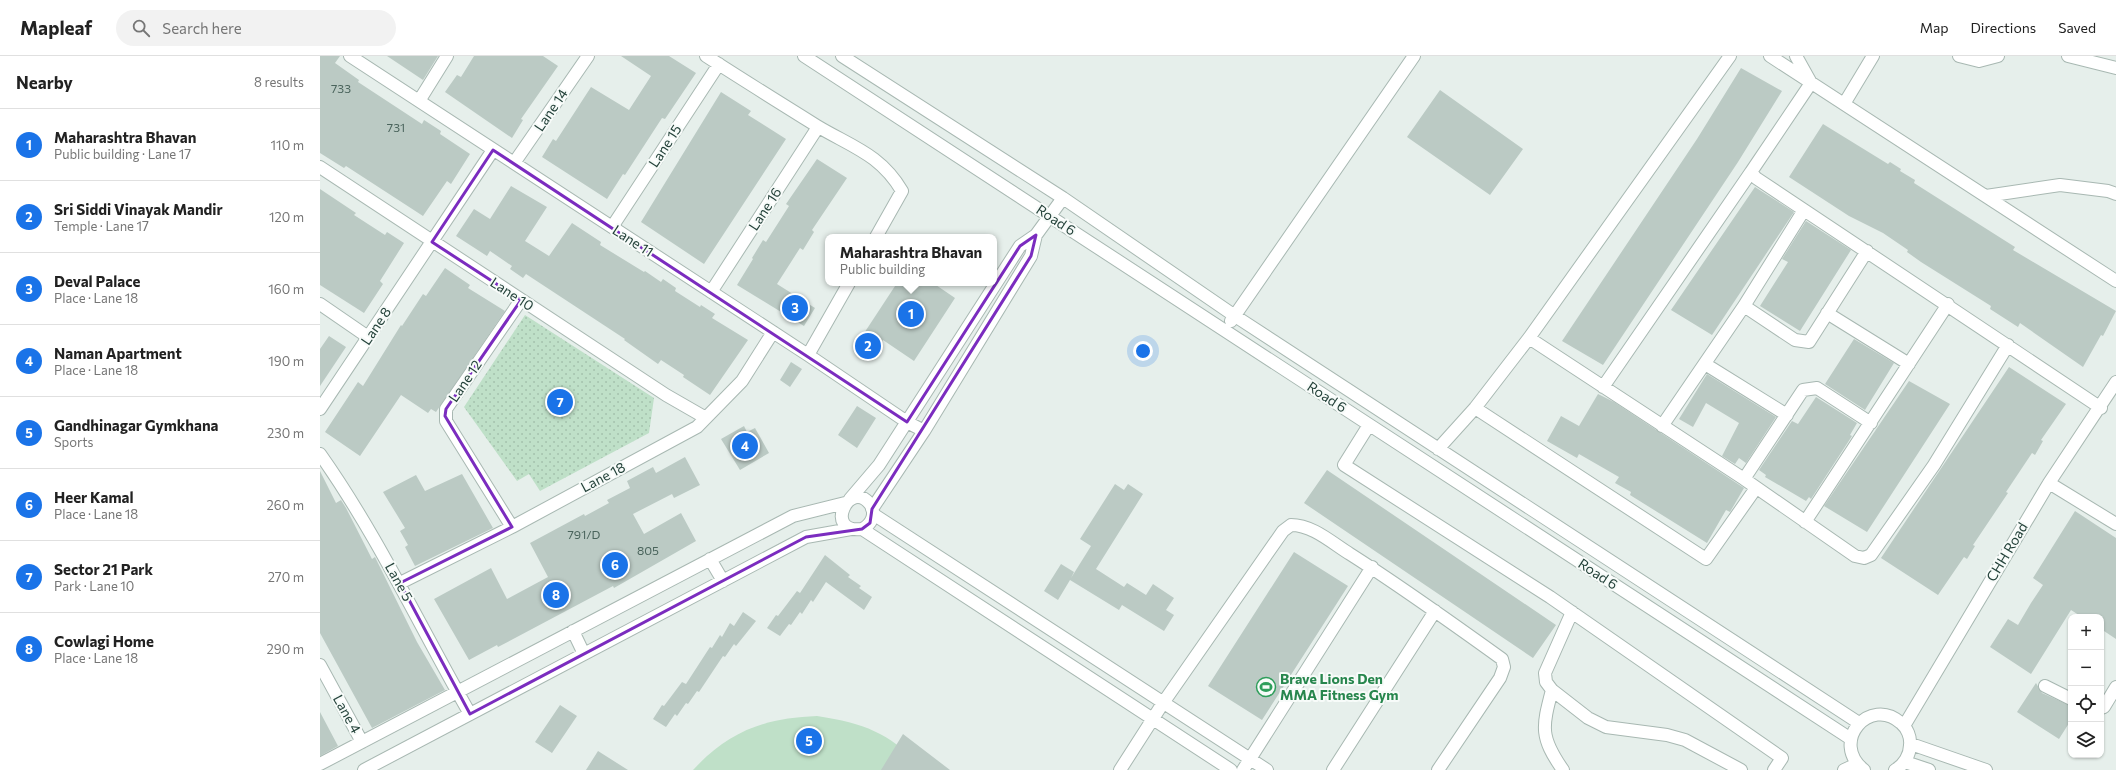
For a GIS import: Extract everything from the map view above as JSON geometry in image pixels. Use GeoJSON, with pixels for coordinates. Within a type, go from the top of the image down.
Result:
{"type":"FeatureCollection","features":[{"type":"Feature","properties":{"kind":"street","name":"Lane 11"},"geometry":{"type":"LineString","coordinates":[[350,56],[808,354],[907,422],[924,431]]}},
{"type":"Feature","properties":{"kind":"street"},"geometry":{"type":"LineString","coordinates":[[418,101],[447,56]]}},
{"type":"Feature","properties":{"kind":"street","name":"Lane 14"},"geometry":{"type":"LineString","coordinates":[[514,163],[588,56]]}},
{"type":"Feature","properties":{"kind":"street"},"geometry":{"type":"LineString","coordinates":[[706,56],[818,126],[873,157],[892,175],[902,191],[878,234]]}},
{"type":"Feature","properties":{"kind":"street","name":"Road 6"},"geometry":{"type":"LineString","coordinates":[[804,56],[1850,739]]}},
{"type":"Feature","properties":{"kind":"street","name":"Road 6"},"geometry":{"type":"LineString","coordinates":[[842,56],[1063,198],[1235,316],[1859,723]]}},
{"type":"Feature","properties":{"kind":"street"},"geometry":{"type":"LineString","coordinates":[[1225,331],[1414,56]]}},
{"type":"Feature","properties":{"kind":"street"},"geometry":{"type":"LineString","coordinates":[[1438,449],[1475,408],[1529,338],[1730,56]]}},
{"type":"Feature","properties":{"kind":"street"},"geometry":{"type":"LineString","coordinates":[[1770,56],[2116,281]]}},
{"type":"Feature","properties":{"kind":"street"},"geometry":{"type":"LineString","coordinates":[[1796,56],[1811,83]]}},
{"type":"Feature","properties":{"kind":"street"},"geometry":{"type":"LineString","coordinates":[[1844,104],[1873,56]]}},
{"type":"Feature","properties":{"kind":"street"},"geometry":{"type":"LineString","coordinates":[[1959,56],[1979,61],[1998,56]]}},
{"type":"Feature","properties":{"kind":"street"},"geometry":{"type":"LineString","coordinates":[[2068,56],[2116,68]]}},
{"type":"Feature","properties":{"kind":"street","name":"Lane 15"},"geometry":{"type":"LineString","coordinates":[[612,227],[719,64]]}},
{"type":"Feature","properties":{"kind":"street"},"geometry":{"type":"LineString","coordinates":[[1603,387],[1811,83]]}},
{"type":"Feature","properties":{"kind":"street","name":"Lane 16"},"geometry":{"type":"LineString","coordinates":[[711,292],[818,126]]}},
{"type":"Feature","properties":{"kind":"street"},"geometry":{"type":"LineString","coordinates":[[432,242],[493,150]]}},
{"type":"Feature","properties":{"kind":"street","name":"Lane 10"},"geometry":{"type":"LineString","coordinates":[[320,167],[666,396],[706,418]]}},
{"type":"Feature","properties":{"kind":"street"},"geometry":{"type":"LineString","coordinates":[[1751,172],[1756,178],[1948,304],[2100,408]]}},
{"type":"Feature","properties":{"kind":"street"},"geometry":{"type":"LineString","coordinates":[[1986,196],[2060,186],[2108,191],[2116,194]]}},
{"type":"Feature","properties":{"kind":"street"},"geometry":{"type":"LineString","coordinates":[[997,282],[1020,246],[1036,235],[1063,198]]}},
{"type":"Feature","properties":{"kind":"street"},"geometry":{"type":"LineString","coordinates":[[1662,426],[1744,306],[1804,210]]}},
{"type":"Feature","properties":{"kind":"street"},"geometry":{"type":"LineString","coordinates":[[364,770],[806,537],[856,529],[870,524],[873,511],[924,431],[1031,256],[1036,235]]}},
{"type":"Feature","properties":{"kind":"street","name":"Lane 8"},"geometry":{"type":"LineString","coordinates":[[320,409],[432,242]]}},
{"type":"Feature","properties":{"kind":"street"},"geometry":{"type":"LineString","coordinates":[[1744,306],[1795,340],[1809,342],[1867,251]]}},
{"type":"Feature","properties":{"kind":"street"},"geometry":{"type":"LineString","coordinates":[[808,354],[847,286]]}},
{"type":"Feature","properties":{"kind":"street"},"geometry":{"type":"LineString","coordinates":[[994,286],[879,465],[843,507],[841,517],[844,522],[1231,770]]}},
{"type":"Feature","properties":{"kind":"street","name":"Lane 12"},"geometry":{"type":"LineString","coordinates":[[512,527],[456,439],[446,421],[445,416],[446,409],[521,300]]}},
{"type":"Feature","properties":{"kind":"street"},"geometry":{"type":"LineString","coordinates":[[320,304],[368,337]]}},
{"type":"Feature","properties":{"kind":"street"},"geometry":{"type":"LineString","coordinates":[[1805,522],[1948,304]]}},
{"type":"Feature","properties":{"kind":"street"},"geometry":{"type":"LineString","coordinates":[[1827,313],[1909,364]]}},
{"type":"Feature","properties":{"kind":"street","name":"Lane 18"},"geometry":{"type":"LineString","coordinates":[[400,583],[512,527],[697,427],[742,381],[773,332]]}},
{"type":"Feature","properties":{"kind":"street"},"geometry":{"type":"LineString","coordinates":[[1529,338],[1744,479],[1855,556],[1864,558],[1872,555],[1934,465],[2008,345]]}},
{"type":"Feature","properties":{"kind":"street"},"geometry":{"type":"LineString","coordinates":[[1705,364],[1787,415]]}},
{"type":"Feature","properties":{"kind":"street","name":"CHH Road"},"geometry":{"type":"LineString","coordinates":[[1904,726],[2049,483],[2116,382]]}},
{"type":"Feature","properties":{"kind":"street"},"geometry":{"type":"LineString","coordinates":[[1744,479],[1804,390],[1817,388],[1871,423]]}},
{"type":"Feature","properties":{"kind":"street"},"geometry":{"type":"LineString","coordinates":[[1475,408],[1706,559],[1756,488]]}},
{"type":"Feature","properties":{"kind":"street"},"geometry":{"type":"LineString","coordinates":[[1369,425],[1344,465],[1572,612],[1782,758],[1774,770]]}},
{"type":"Feature","properties":{"kind":"street","name":"Lane 5"},"geometry":{"type":"LineString","coordinates":[[320,454],[350,496],[400,583],[470,714]]}},
{"type":"Feature","properties":{"kind":"street"},"geometry":{"type":"LineString","coordinates":[[2049,483],[2116,524]]}},
{"type":"Feature","properties":{"kind":"street"},"geometry":{"type":"LineString","coordinates":[[320,764],[793,516],[861,498],[870,504],[873,511],[1266,770]]}},
{"type":"Feature","properties":{"kind":"street"},"geometry":{"type":"LineString","coordinates":[[1120,770],[1163,703],[1283,531],[1291,525],[1301,525],[1317,533],[1372,567],[1502,658],[1504,667],[1500,678],[1438,770]]}},
{"type":"Feature","properties":{"kind":"street"},"geometry":{"type":"LineString","coordinates":[[710,559],[723,581]]}},
{"type":"Feature","properties":{"kind":"street"},"geometry":{"type":"LineString","coordinates":[[1243,770],[1372,567]]}},
{"type":"Feature","properties":{"kind":"street"},"geometry":{"type":"LineString","coordinates":[[1333,770],[1435,611]]}},
{"type":"Feature","properties":{"kind":"street"},"geometry":{"type":"LineString","coordinates":[[1572,612],[1545,673],[1546,682],[1552,690],[1588,718],[1606,727],[1667,735],[1685,740],[1742,770]]}},
{"type":"Feature","properties":{"kind":"street"},"geometry":{"type":"LineString","coordinates":[[573,631],[584,654]]}},
{"type":"Feature","properties":{"kind":"street","name":"Lane 4"},"geometry":{"type":"LineString","coordinates":[[320,665],[362,742]]}},
{"type":"Feature","properties":{"kind":"street"},"geometry":{"type":"LineString","coordinates":[[2045,686],[2068,698]]}},
{"type":"Feature","properties":{"kind":"street"},"geometry":{"type":"LineString","coordinates":[[2104,707],[2116,687]]}},
{"type":"Feature","properties":{"kind":"street"},"geometry":{"type":"LineString","coordinates":[[1552,690],[1545,717],[1544,736],[1549,750],[1563,770]]}},
{"type":"Feature","properties":{"kind":"street"},"geometry":{"type":"LineString","coordinates":[[1844,770],[1861,767],[1852,756],[1850,739],[1859,723],[1867,717],[1877,714],[1888,715],[1897,719],[1904,726],[1909,735],[1909,753],[1905,762],[1895,770]]}},
{"type":"Feature","properties":{"kind":"street"},"geometry":{"type":"LineString","coordinates":[[1910,744],[1986,770]]}},
{"type":"Feature","properties":{"kind":"street"},"geometry":{"type":"LineString","coordinates":[[1905,762],[1929,770]]}},
{"type":"Feature","properties":{"kind":"highlighted area"},"geometry":{"type":"Polygon","coordinates":[[[493,150],[907,422],[1020,246],[1036,235],[1031,256],[872,509],[870,523],[862,529],[806,537],[470,714],[400,583],[512,527],[445,416],[446,409],[521,300],[432,242],[493,150]]]}},
{"type":"Feature","properties":{"kind":"green space"},"geometry":{"type":"Polygon","coordinates":[[[525,315],[654,398],[649,433],[540,491],[529,474],[517,481],[464,407],[525,315]]]}},
{"type":"Feature","properties":{"kind":"green space"},"geometry":{"type":"Polygon","coordinates":[[[817,716],[851,723],[877,732],[901,748],[926,770],[693,770],[720,745],[749,729],[781,720],[817,716]]]}},
{"type":"Feature","properties":{"kind":"building"},"geometry":{"type":"Polygon","coordinates":[[[320,56],[340,56],[335,63],[359,80],[358,82],[422,124],[424,120],[441,131],[440,134],[470,154],[451,184],[447,181],[423,216],[346,166],[344,168],[320,153],[320,56]]]}},
{"type":"Feature","properties":{"kind":"building"},"geometry":{"type":"Polygon","coordinates":[[[387,56],[438,56],[423,80],[387,56]]]}},
{"type":"Feature","properties":{"kind":"building"},"geometry":{"type":"Polygon","coordinates":[[[474,56],[543,56],[558,66],[521,119],[523,120],[512,138],[445,92],[457,75],[461,77],[474,56]]]}},
{"type":"Feature","properties":{"kind":"building"},"geometry":{"type":"Polygon","coordinates":[[[621,56],[669,56],[696,73],[665,119],[662,118],[625,175],[623,174],[607,199],[542,157],[553,139],[556,141],[591,87],[629,110],[651,76],[621,56]]]}},
{"type":"Feature","properties":{"kind":"building"},"geometry":{"type":"Polygon","coordinates":[[[1741,68],[1782,91],[1738,162],[1603,365],[1562,341],[1697,139],[1741,68]]]}},
{"type":"Feature","properties":{"kind":"building"},"geometry":{"type":"Polygon","coordinates":[[[1440,90],[1523,149],[1490,195],[1407,137],[1440,90]]]}},
{"type":"Feature","properties":{"kind":"building"},"geometry":{"type":"Polygon","coordinates":[[[721,92],[751,111],[748,115],[786,139],[704,264],[641,222],[721,92]]]}},
{"type":"Feature","properties":{"kind":"building"},"geometry":{"type":"Polygon","coordinates":[[[1823,124],[1888,164],[1890,162],[1901,169],[1900,171],[1915,180],[1914,183],[2015,247],[2013,250],[2116,311],[2103,336],[2101,335],[2083,367],[2020,323],[2018,327],[1990,309],[1991,306],[1921,262],[1907,252],[1908,250],[1883,233],[1849,216],[1789,177],[1823,124]]]}},
{"type":"Feature","properties":{"kind":"building"},"geometry":{"type":"Polygon","coordinates":[[[817,159],[847,178],[812,230],[814,232],[803,250],[800,248],[777,284],[815,308],[804,326],[737,285],[763,240],[766,242],[789,206],[786,204],[817,159]]]}},
{"type":"Feature","properties":{"kind":"building"},"geometry":{"type":"Polygon","coordinates":[[[511,186],[547,207],[525,241],[549,256],[572,223],[601,242],[600,245],[661,282],[663,279],[676,288],[675,291],[700,307],[701,305],[715,314],[712,318],[748,340],[710,395],[661,360],[658,364],[624,340],[625,339],[526,274],[523,278],[510,269],[512,266],[490,251],[487,256],[456,236],[474,209],[490,219],[511,186]]]}},
{"type":"Feature","properties":{"kind":"building"},"geometry":{"type":"Polygon","coordinates":[[[1755,187],[1794,212],[1712,335],[1671,310],[1755,187]]]}},
{"type":"Feature","properties":{"kind":"building"},"geometry":{"type":"Polygon","coordinates":[[[320,189],[356,213],[354,215],[385,235],[387,232],[404,243],[380,281],[383,284],[364,313],[320,285],[320,189]]]}},
{"type":"Feature","properties":{"kind":"building"},"geometry":{"type":"Polygon","coordinates":[[[1806,221],[1851,250],[1800,331],[1760,306],[1788,262],[1782,259],[1806,221]]]}},
{"type":"Feature","properties":{"kind":"building"},"geometry":{"type":"Polygon","coordinates":[[[445,268],[470,285],[468,288],[505,311],[436,412],[431,409],[428,413],[401,395],[360,456],[325,432],[358,382],[363,386],[401,325],[402,326],[423,294],[426,296],[445,268]]]}},
{"type":"Feature","properties":{"kind":"building"},"geometry":{"type":"Polygon","coordinates":[[[895,286],[937,286],[955,298],[914,361],[883,340],[870,358],[855,347],[895,286]]]}},
{"type":"Feature","properties":{"kind":"building"},"geometry":{"type":"Polygon","coordinates":[[[329,336],[346,347],[320,386],[320,349],[329,336]]]}},
{"type":"Feature","properties":{"kind":"building"},"geometry":{"type":"Polygon","coordinates":[[[1854,339],[1894,363],[1865,410],[1825,384],[1854,339]]]}},
{"type":"Feature","properties":{"kind":"building"},"geometry":{"type":"Polygon","coordinates":[[[791,362],[802,369],[790,387],[780,380],[791,362]]]}},
{"type":"Feature","properties":{"kind":"building"},"geometry":{"type":"Polygon","coordinates":[[[2009,367],[2066,404],[2041,440],[2043,441],[2035,455],[2032,453],[2006,492],[2008,493],[1973,545],[1975,546],[1967,559],[1964,557],[1938,595],[1881,558],[2009,367]]]}},
{"type":"Feature","properties":{"kind":"building"},"geometry":{"type":"Polygon","coordinates":[[[1707,374],[1776,417],[1746,463],[1739,458],[1735,464],[1722,456],[1739,423],[1706,403],[1693,427],[1679,419],[1707,374]]]}},
{"type":"Feature","properties":{"kind":"building"},"geometry":{"type":"Polygon","coordinates":[[[1909,381],[1950,404],[1867,532],[1824,506],[1909,381]]]}},
{"type":"Feature","properties":{"kind":"building"},"geometry":{"type":"Polygon","coordinates":[[[1598,394],[1614,402],[1744,488],[1730,512],[1726,510],[1707,543],[1630,495],[1631,492],[1615,483],[1619,477],[1579,454],[1577,458],[1547,441],[1561,416],[1579,426],[1598,394]]]}},
{"type":"Feature","properties":{"kind":"building"},"geometry":{"type":"Polygon","coordinates":[[[1816,397],[1857,423],[1850,435],[1852,436],[1811,499],[1809,497],[1806,501],[1765,477],[1766,475],[1759,470],[1792,421],[1798,424],[1816,397]]]}},
{"type":"Feature","properties":{"kind":"building"},"geometry":{"type":"Polygon","coordinates":[[[857,406],[876,418],[857,448],[838,435],[857,406]]]}},
{"type":"Feature","properties":{"kind":"building"},"geometry":{"type":"Polygon","coordinates":[[[744,426],[747,432],[755,428],[769,453],[740,470],[721,439],[744,426]]]}},
{"type":"Feature","properties":{"kind":"building"},"geometry":{"type":"Polygon","coordinates":[[[685,457],[700,485],[674,498],[672,494],[633,514],[644,534],[681,513],[696,541],[614,588],[613,586],[498,647],[497,645],[469,660],[434,599],[491,568],[507,599],[548,577],[530,543],[584,514],[585,516],[609,503],[607,500],[630,488],[627,481],[653,467],[656,473],[685,457]]]}},
{"type":"Feature","properties":{"kind":"building"},"geometry":{"type":"Polygon","coordinates":[[[1327,470],[1556,625],[1533,658],[1304,503],[1327,470]]]}},
{"type":"Feature","properties":{"kind":"building"},"geometry":{"type":"Polygon","coordinates":[[[320,471],[336,503],[341,500],[372,559],[375,557],[417,642],[445,690],[372,728],[320,633],[320,471]]]}},
{"type":"Feature","properties":{"kind":"building"},"geometry":{"type":"Polygon","coordinates":[[[462,474],[493,528],[415,566],[405,547],[408,545],[400,531],[405,528],[383,492],[416,475],[425,491],[462,474]]]}},
{"type":"Feature","properties":{"kind":"building"},"geometry":{"type":"Polygon","coordinates":[[[1115,484],[1124,490],[1128,484],[1143,494],[1096,569],[1124,587],[1127,583],[1146,595],[1153,584],[1174,598],[1166,610],[1174,615],[1164,631],[1122,605],[1119,610],[1070,580],[1058,600],[1044,591],[1061,564],[1074,572],[1071,578],[1091,546],[1080,539],[1115,484]]]}},
{"type":"Feature","properties":{"kind":"building"},"geometry":{"type":"Polygon","coordinates":[[[2075,511],[2116,538],[2116,639],[2104,631],[2104,614],[2077,614],[2071,610],[2031,674],[1990,647],[2008,619],[2018,625],[2043,585],[2033,578],[2075,511]]]}},
{"type":"Feature","properties":{"kind":"building"},"geometry":{"type":"Polygon","coordinates":[[[1294,552],[1348,586],[1262,720],[1208,686],[1294,552]]]}},
{"type":"Feature","properties":{"kind":"building"},"geometry":{"type":"Polygon","coordinates":[[[825,555],[850,575],[848,577],[861,586],[859,588],[872,597],[864,610],[826,582],[813,602],[811,600],[802,614],[800,612],[791,625],[789,624],[780,636],[767,628],[797,591],[800,593],[825,555]]]}},
{"type":"Feature","properties":{"kind":"building"},"geometry":{"type":"Polygon","coordinates":[[[743,612],[756,621],[736,646],[734,644],[725,657],[723,656],[699,692],[697,691],[688,704],[686,703],[677,716],[675,714],[666,727],[653,719],[662,705],[664,706],[682,682],[686,684],[710,647],[712,648],[720,635],[722,637],[730,623],[734,626],[743,612]]]}},
{"type":"Feature","properties":{"kind":"building"},"geometry":{"type":"Polygon","coordinates":[[[2036,683],[2042,693],[2068,705],[2068,725],[2059,739],[2017,712],[2036,683]]]}},
{"type":"Feature","properties":{"kind":"building"},"geometry":{"type":"Polygon","coordinates":[[[560,705],[577,716],[552,753],[535,742],[560,705]]]}},
{"type":"Feature","properties":{"kind":"building"},"geometry":{"type":"Polygon","coordinates":[[[320,712],[338,746],[320,756],[320,712]]]}},
{"type":"Feature","properties":{"kind":"building"},"geometry":{"type":"Polygon","coordinates":[[[903,734],[950,770],[881,770],[903,734]]]}},
{"type":"Feature","properties":{"kind":"building"},"geometry":{"type":"Polygon","coordinates":[[[598,751],[628,770],[586,770],[598,751]]]}},
{"type":"Feature","properties":{"kind":"place","name":"Deval Palace"},"geometry":{"type":"Point","coordinates":[795,308]}},
{"type":"Feature","properties":{"kind":"place","name":"Maharashtra Bhavan"},"geometry":{"type":"Point","coordinates":[911,314]}},
{"type":"Feature","properties":{"kind":"place","name":"Sri Siddi Vinayak Mandir"},"geometry":{"type":"Point","coordinates":[868,346]}},
{"type":"Feature","properties":{"kind":"place","name":"Sector 21 Park"},"geometry":{"type":"Point","coordinates":[560,402]}},
{"type":"Feature","properties":{"kind":"place","name":"Naman Apartment"},"geometry":{"type":"Point","coordinates":[745,446]}},
{"type":"Feature","properties":{"kind":"place","name":"Heer Kamal"},"geometry":{"type":"Point","coordinates":[615,565]}},
{"type":"Feature","properties":{"kind":"place","name":"Cowlagi Home"},"geometry":{"type":"Point","coordinates":[556,595]}},
{"type":"Feature","properties":{"kind":"place","name":"Brave Lions Den MMA Fitness Gym"},"geometry":{"type":"Point","coordinates":[1266,687]}},
{"type":"Feature","properties":{"kind":"place","name":"Gandhinagar Gymkhana"},"geometry":{"type":"Point","coordinates":[809,741]}}]}
